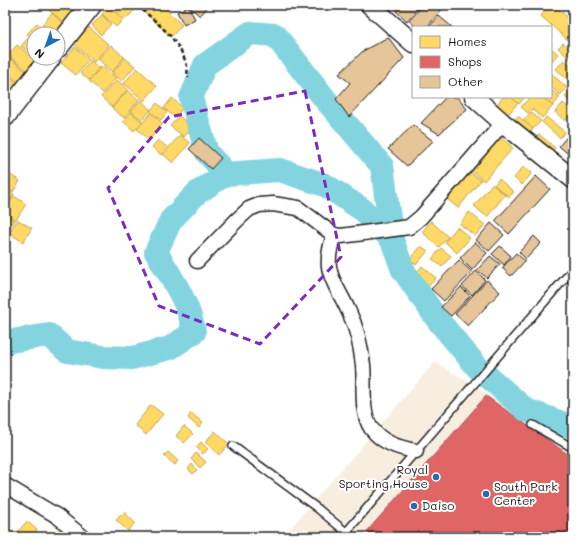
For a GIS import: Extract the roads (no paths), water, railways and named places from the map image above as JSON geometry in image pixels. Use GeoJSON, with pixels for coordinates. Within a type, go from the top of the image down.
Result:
{"type":"FeatureCollection","features":[{"type":"Feature","properties":{"kind":"main road"},"geometry":{"type":"LineString","coordinates":[[66,37],[91,5]]}},
{"type":"Feature","properties":{"kind":"main road"},"geometry":{"type":"LineString","coordinates":[[5,116],[44,66]]}},
{"type":"Feature","properties":{"kind":"street"},"geometry":{"type":"LineString","coordinates":[[370,5],[412,42]]}},
{"type":"Feature","properties":{"kind":"street"},"geometry":{"type":"LineString","coordinates":[[475,98],[503,123],[573,179]]}},
{"type":"Feature","properties":{"kind":"street"},"geometry":{"type":"LineString","coordinates":[[198,261],[237,220],[249,210],[259,205],[273,204],[298,208],[334,235],[341,236],[409,227],[421,217],[503,123]]}},
{"type":"Feature","properties":{"kind":"street"},"geometry":{"type":"LineString","coordinates":[[334,235],[328,256],[328,268],[333,282],[349,311],[356,328],[363,364],[365,415],[371,428],[381,437],[399,448],[416,451]]}},
{"type":"Feature","properties":{"kind":"street"},"geometry":{"type":"LineString","coordinates":[[5,485],[58,516],[83,537]]}},
{"type":"Feature","properties":{"kind":"lane"},"geometry":{"type":"LineString","coordinates":[[233,446],[317,508],[344,534],[573,269]]}},
{"type":"Feature","properties":{"kind":"lane"},"geometry":{"type":"LineString","coordinates":[[533,424],[573,448]]}},
{"type":"Feature","properties":{"kind":"waterway"},"geometry":{"type":"LineString","coordinates":[[222,169],[207,153],[191,98],[205,65],[250,33],[275,35],[325,99],[382,166],[392,240]]}},
{"type":"Feature","properties":{"kind":"waterway"},"geometry":{"type":"LineString","coordinates":[[5,342],[49,335],[67,351],[103,357],[132,358],[170,348],[194,332],[192,321],[184,301],[156,252],[171,220],[197,193],[226,174],[280,170],[325,185],[363,210],[392,240],[403,270],[437,319],[478,368],[526,410],[573,427]]}},
{"type":"Feature","properties":{"kind":"place","name":"Royal Sporting House"},"geometry":{"type":"Point","coordinates":[436,477]}},
{"type":"Feature","properties":{"kind":"place","name":"South Park Center"},"geometry":{"type":"Point","coordinates":[486,494]}},
{"type":"Feature","properties":{"kind":"place","name":"Daiso"},"geometry":{"type":"Point","coordinates":[414,506]}}]}
